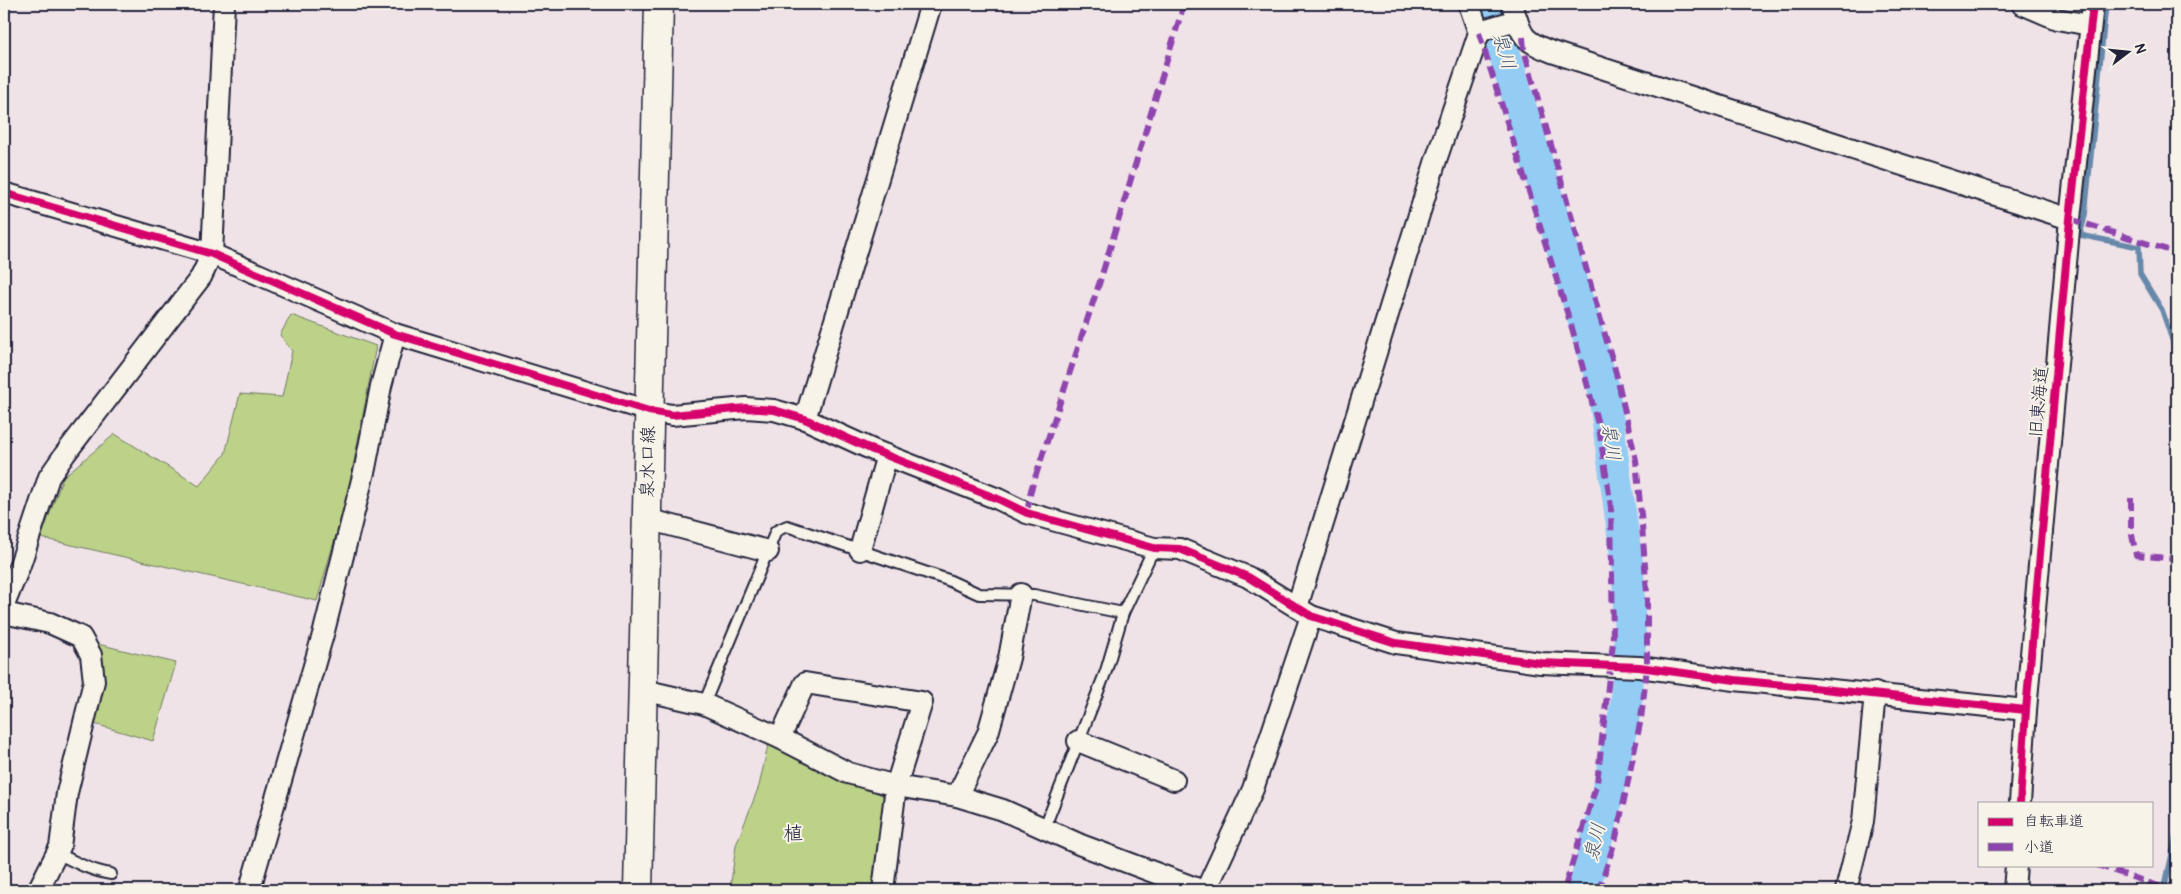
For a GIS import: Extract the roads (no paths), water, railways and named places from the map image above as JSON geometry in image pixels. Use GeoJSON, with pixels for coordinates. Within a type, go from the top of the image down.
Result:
{"type":"FeatureCollection","features":[{"type":"Feature","properties":{"kind":"main road","name":"泉水口線"},"geometry":{"type":"LineString","coordinates":[[638,890],[659,4]]}},
{"type":"Feature","properties":{"kind":"street"},"geometry":{"type":"LineString","coordinates":[[4,605],[20,565],[49,477],[201,277],[212,254],[224,4]]}},
{"type":"Feature","properties":{"kind":"street"},"geometry":{"type":"LineString","coordinates":[[805,419],[931,4]]}},
{"type":"Feature","properties":{"kind":"street"},"geometry":{"type":"LineString","coordinates":[[1469,4],[1482,31]]}},
{"type":"Feature","properties":{"kind":"street"},"geometry":{"type":"LineString","coordinates":[[2022,4],[2057,19],[2090,25]]}},
{"type":"Feature","properties":{"kind":"street","name":"旧東海道"},"geometry":{"type":"LineString","coordinates":[[2020,802],[2026,710],[2070,220],[2093,4]]}},
{"type":"Feature","properties":{"kind":"street"},"geometry":{"type":"LineString","coordinates":[[1206,890],[1254,789],[1436,160],[1482,31],[1513,15],[1523,37],[1534,45],[1552,52],[2070,220]]}},
{"type":"Feature","properties":{"kind":"street"},"geometry":{"type":"LineString","coordinates":[[4,193],[212,254],[395,334],[649,411],[672,415],[746,408],[774,410],[805,419],[887,456],[998,499],[1027,513],[1154,548],[1180,549],[1248,577],[1304,612],[1396,643],[1542,663],[1639,667],[1735,680],[2026,710]]}},
{"type":"Feature","properties":{"kind":"street"},"geometry":{"type":"LineString","coordinates":[[252,890],[250,885],[324,631],[364,468],[381,386],[395,334]]}},
{"type":"Feature","properties":{"kind":"street"},"geometry":{"type":"LineString","coordinates":[[860,550],[887,456]]}},
{"type":"Feature","properties":{"kind":"street"},"geometry":{"type":"LineString","coordinates":[[646,519],[768,550]]}},
{"type":"Feature","properties":{"kind":"street"},"geometry":{"type":"LineString","coordinates":[[957,796],[988,733],[1009,658],[1021,594]]}},
{"type":"Feature","properties":{"kind":"street"},"geometry":{"type":"LineString","coordinates":[[4,613],[50,624],[80,637],[91,655],[94,680],[67,793],[60,847],[38,890]]}},
{"type":"Feature","properties":{"kind":"street"},"geometry":{"type":"LineString","coordinates":[[780,738],[805,683],[922,702],[896,786],[883,890]]}},
{"type":"Feature","properties":{"kind":"street"},"geometry":{"type":"LineString","coordinates":[[643,690],[704,704],[780,738],[848,773],[896,786],[957,796],[1003,810],[1081,845],[1201,890]]}},
{"type":"Feature","properties":{"kind":"street"},"geometry":{"type":"LineString","coordinates":[[1846,890],[1864,821],[1875,693]]}},
{"type":"Feature","properties":{"kind":"street"},"geometry":{"type":"LineString","coordinates":[[1078,741],[1174,780]]}},
{"type":"Feature","properties":{"kind":"street"},"geometry":{"type":"LineString","coordinates":[[2014,890],[2016,866]]}},
{"type":"Feature","properties":{"kind":"lane"},"geometry":{"type":"LineString","coordinates":[[704,704],[776,531],[787,526],[948,580],[979,594],[1021,594],[1062,600],[1123,613]]}},
{"type":"Feature","properties":{"kind":"lane"},"geometry":{"type":"LineString","coordinates":[[1044,829],[1106,671],[1123,613],[1154,548]]}},
{"type":"Feature","properties":{"kind":"lane"},"geometry":{"type":"LineString","coordinates":[[58,853],[82,866],[98,872],[111,874]]}},
{"type":"Feature","properties":{"kind":"waterway","name":"泉川"},"geometry":{"type":"LineString","coordinates":[[1490,4],[1603,386],[1628,571],[1630,645],[1626,706],[1603,815],[1584,890]]}},
{"type":"Feature","properties":{"kind":"waterway"},"geometry":{"type":"LineString","coordinates":[[2106,4],[2085,215],[2080,235],[2139,247],[2140,274],[2162,310],[2177,354]]}},
{"type":"Feature","properties":{"kind":"waterway"},"geometry":{"type":"LineString","coordinates":[[2164,890],[2177,832]]}},
{"type":"Feature","properties":{"kind":"district","name":"植"},"geometry":{"type":"Point","coordinates":[793,833]}}]}
